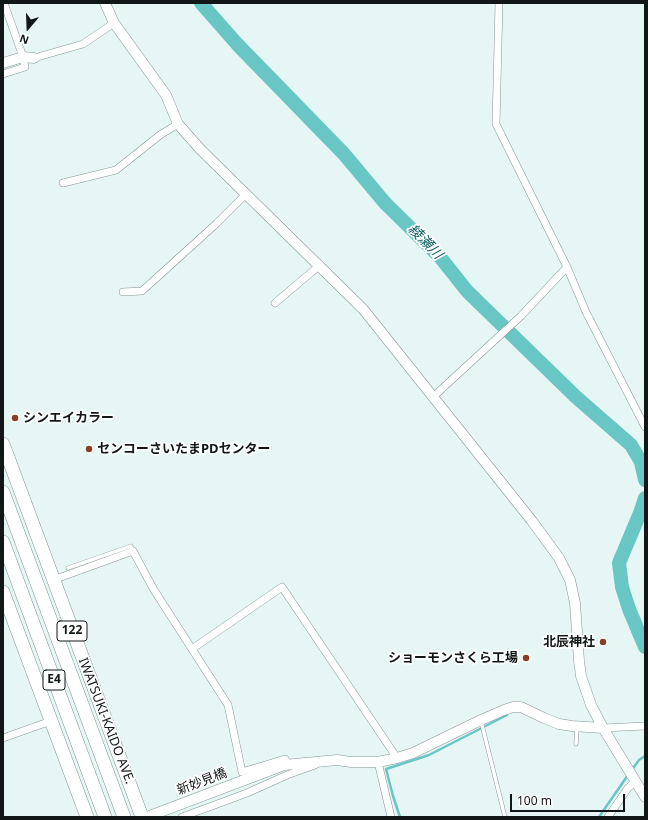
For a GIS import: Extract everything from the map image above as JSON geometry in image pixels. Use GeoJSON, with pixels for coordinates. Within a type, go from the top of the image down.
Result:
{"type":"FeatureCollection","features":[{"type":"Feature","properties":{"kind":"highway","name":"IWATSUKI-KAIDO AVE."},"geometry":{"type":"LineString","coordinates":[[3,444],[142,817]]}},
{"type":"Feature","properties":{"kind":"highway","name":"E4"},"geometry":{"type":"LineString","coordinates":[[3,492],[124,817]]}},
{"type":"Feature","properties":{"kind":"highway","name":"E4"},"geometry":{"type":"LineString","coordinates":[[3,542],[105,817]]}},
{"type":"Feature","properties":{"kind":"highway"},"geometry":{"type":"LineString","coordinates":[[4,597],[87,817]]}},
{"type":"Feature","properties":{"kind":"street"},"geometry":{"type":"LineString","coordinates":[[3,74],[25,67],[23,57],[4,3]]}},
{"type":"Feature","properties":{"kind":"street"},"geometry":{"type":"LineString","coordinates":[[105,3],[114,23],[166,95],[178,124],[200,148],[363,309],[532,521],[559,558],[570,580],[575,603],[581,676],[603,728],[645,797]]}},
{"type":"Feature","properties":{"kind":"street"},"geometry":{"type":"LineString","coordinates":[[500,3],[496,124],[567,267],[586,312],[645,427]]}},
{"type":"Feature","properties":{"kind":"street"},"geometry":{"type":"LineString","coordinates":[[3,63],[23,57],[34,58],[83,44],[114,23]]}},
{"type":"Feature","properties":{"kind":"street"},"geometry":{"type":"LineString","coordinates":[[63,183],[116,170],[160,135],[178,124]]}},
{"type":"Feature","properties":{"kind":"street"},"geometry":{"type":"LineString","coordinates":[[123,292],[142,291],[216,224],[246,194]]}},
{"type":"Feature","properties":{"kind":"street"},"geometry":{"type":"LineString","coordinates":[[275,303],[320,265]]}},
{"type":"Feature","properties":{"kind":"street"},"geometry":{"type":"LineString","coordinates":[[433,398],[495,342],[567,267]]}},
{"type":"Feature","properties":{"kind":"street"},"geometry":{"type":"LineString","coordinates":[[53,580],[133,551],[154,590],[228,706],[242,772],[285,759],[289,765]]}},
{"type":"Feature","properties":{"kind":"street"},"geometry":{"type":"LineString","coordinates":[[192,649],[282,587],[397,758]]}},
{"type":"Feature","properties":{"kind":"street","name":"新妙見橋"},"geometry":{"type":"LineString","coordinates":[[147,817],[284,765],[337,760],[351,762],[378,762],[397,758],[413,753],[504,710],[521,707],[559,724],[603,728]]}},
{"type":"Feature","properties":{"kind":"street"},"geometry":{"type":"LineString","coordinates":[[3,738],[51,721]]}},
{"type":"Feature","properties":{"kind":"street"},"geometry":{"type":"LineString","coordinates":[[603,728],[641,726]]}},
{"type":"Feature","properties":{"kind":"street"},"geometry":{"type":"LineString","coordinates":[[182,817],[326,761]]}},
{"type":"Feature","properties":{"kind":"street"},"geometry":{"type":"LineString","coordinates":[[378,762],[389,816]]}},
{"type":"Feature","properties":{"kind":"street"},"geometry":{"type":"LineString","coordinates":[[608,817],[634,780]]}},
{"type":"Feature","properties":{"kind":"lane"},"geometry":{"type":"LineString","coordinates":[[68,568],[131,546],[133,551]]}},
{"type":"Feature","properties":{"kind":"lane"},"geometry":{"type":"LineString","coordinates":[[481,720],[505,817]]}},
{"type":"Feature","properties":{"kind":"lane"},"geometry":{"type":"LineString","coordinates":[[576,744],[577,726]]}},
{"type":"Feature","properties":{"kind":"waterway","name":"綾瀬川"},"geometry":{"type":"LineString","coordinates":[[201,3],[237,44],[344,154],[385,203],[440,257],[467,291],[576,397],[631,445],[641,462],[645,480]]}},
{"type":"Feature","properties":{"kind":"waterway","name":"綾瀬川"},"geometry":{"type":"LineString","coordinates":[[645,498],[619,563],[622,587],[629,609],[645,647]]}},
{"type":"Feature","properties":{"kind":"waterway"},"geometry":{"type":"LineString","coordinates":[[400,817],[386,769],[429,755],[507,715]]}},
{"type":"Feature","properties":{"kind":"waterway"},"geometry":{"type":"LineString","coordinates":[[631,771],[639,760],[645,756]]}},
{"type":"Feature","properties":{"kind":"waterway"},"geometry":{"type":"LineString","coordinates":[[599,817],[628,775]]}},
{"type":"Feature","properties":{"kind":"place","name":"シンエイカラー"},"geometry":{"type":"Point","coordinates":[15,418]}},
{"type":"Feature","properties":{"kind":"place","name":"センコーさいたまPDセンター"},"geometry":{"type":"Point","coordinates":[89,449]}},
{"type":"Feature","properties":{"kind":"place","name":"北辰神社"},"geometry":{"type":"Point","coordinates":[603,642]}},
{"type":"Feature","properties":{"kind":"place","name":"ショーモンさくら工場"},"geometry":{"type":"Point","coordinates":[526,658]}}]}
